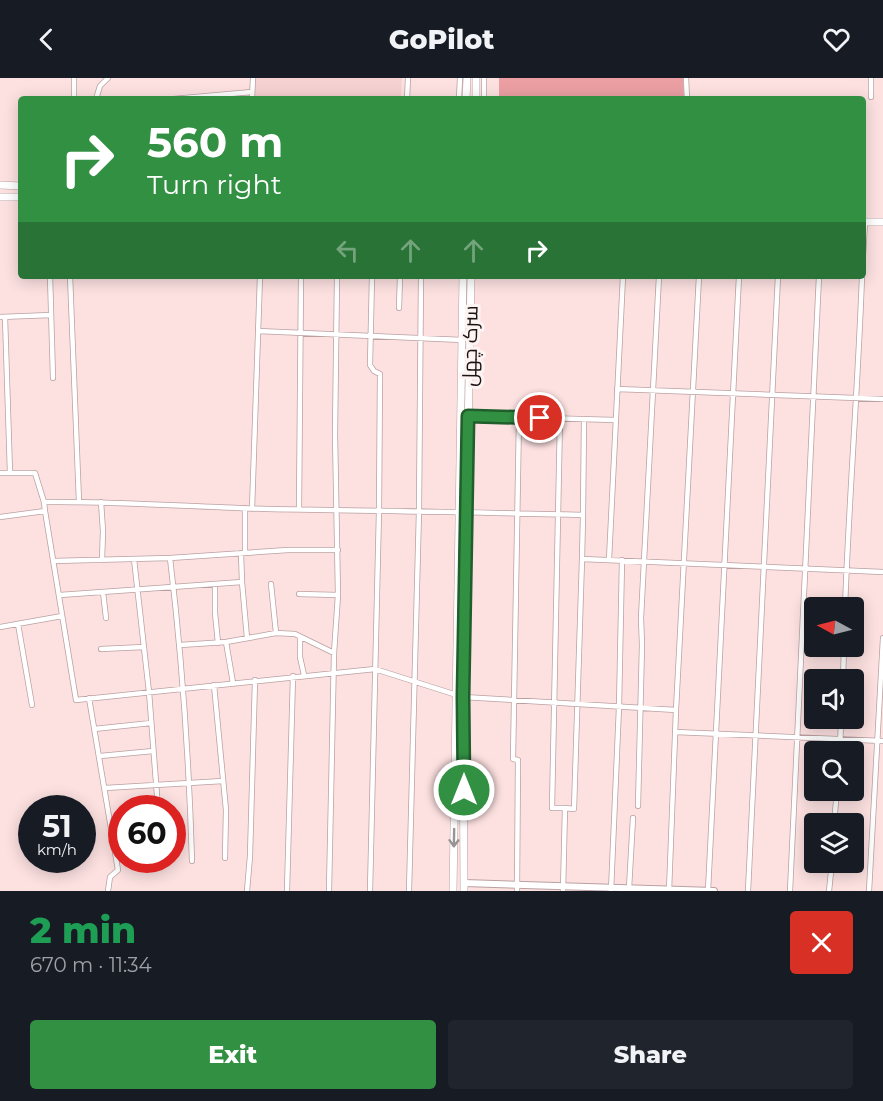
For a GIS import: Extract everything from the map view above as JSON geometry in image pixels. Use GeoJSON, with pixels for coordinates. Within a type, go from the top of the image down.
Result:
{"type":"FeatureCollection","features":[{"type":"Feature","properties":{"kind":"main road"},"geometry":{"type":"LineString","coordinates":[[466,96],[467,78]]}},
{"type":"Feature","properties":{"kind":"main road"},"geometry":{"type":"LineString","coordinates":[[476,78],[476,96]]}},
{"type":"Feature","properties":{"kind":"main road"},"geometry":{"type":"LineString","coordinates":[[0,185],[18,186]]}},
{"type":"Feature","properties":{"kind":"main road"},"geometry":{"type":"LineString","coordinates":[[0,197],[18,197]]}},
{"type":"Feature","properties":{"kind":"main road"},"geometry":{"type":"LineString","coordinates":[[866,222],[883,222]]}},
{"type":"Feature","properties":{"kind":"main road"},"geometry":{"type":"LineString","coordinates":[[463,279],[466,340],[463,511]]}},
{"type":"Feature","properties":{"kind":"main road","name":"سرک چهل"},"geometry":{"type":"LineString","coordinates":[[464,887],[460,696],[463,511],[468,416],[466,340],[471,279]]}},
{"type":"Feature","properties":{"kind":"main road"},"geometry":{"type":"LineString","coordinates":[[453,891],[460,696]]}},
{"type":"Feature","properties":{"kind":"street"},"geometry":{"type":"LineString","coordinates":[[74,78],[74,96]]}},
{"type":"Feature","properties":{"kind":"street"},"geometry":{"type":"LineString","coordinates":[[97,96],[100,86],[108,78]]}},
{"type":"Feature","properties":{"kind":"street"},"geometry":{"type":"LineString","coordinates":[[252,96],[253,78]]}},
{"type":"Feature","properties":{"kind":"street"},"geometry":{"type":"LineString","coordinates":[[407,96],[408,78]]}},
{"type":"Feature","properties":{"kind":"street"},"geometry":{"type":"LineString","coordinates":[[459,96],[460,78]]}},
{"type":"Feature","properties":{"kind":"street"},"geometry":{"type":"LineString","coordinates":[[484,78],[484,96]]}},
{"type":"Feature","properties":{"kind":"street"},"geometry":{"type":"LineString","coordinates":[[686,78],[687,96]]}},
{"type":"Feature","properties":{"kind":"street"},"geometry":{"type":"LineString","coordinates":[[871,78],[871,97]]}},
{"type":"Feature","properties":{"kind":"street"},"geometry":{"type":"LineString","coordinates":[[207,96],[252,92]]}},
{"type":"Feature","properties":{"kind":"street"},"geometry":{"type":"LineString","coordinates":[[50,279],[53,378]]}},
{"type":"Feature","properties":{"kind":"street"},"geometry":{"type":"LineString","coordinates":[[70,279],[80,501]]}},
{"type":"Feature","properties":{"kind":"street"},"geometry":{"type":"LineString","coordinates":[[252,508],[260,279]]}},
{"type":"Feature","properties":{"kind":"street"},"geometry":{"type":"LineString","coordinates":[[298,509],[301,279]]}},
{"type":"Feature","properties":{"kind":"street"},"geometry":{"type":"LineString","coordinates":[[329,891],[334,653],[338,595],[335,434],[337,279]]}},
{"type":"Feature","properties":{"kind":"street"},"geometry":{"type":"LineString","coordinates":[[370,891],[380,374],[370,365],[372,279]]}},
{"type":"Feature","properties":{"kind":"street"},"geometry":{"type":"LineString","coordinates":[[399,308],[400,279]]}},
{"type":"Feature","properties":{"kind":"street"},"geometry":{"type":"LineString","coordinates":[[409,891],[419,511],[421,279]]}},
{"type":"Feature","properties":{"kind":"street"},"geometry":{"type":"LineString","coordinates":[[609,560],[623,279]]}},
{"type":"Feature","properties":{"kind":"street"},"geometry":{"type":"LineString","coordinates":[[638,806],[641,618],[659,279]]}},
{"type":"Feature","properties":{"kind":"street"},"geometry":{"type":"LineString","coordinates":[[669,890],[699,279]]}},
{"type":"Feature","properties":{"kind":"street"},"geometry":{"type":"LineString","coordinates":[[708,891],[732,394],[740,279]]}},
{"type":"Feature","properties":{"kind":"street"},"geometry":{"type":"LineString","coordinates":[[748,891],[778,279]]}},
{"type":"Feature","properties":{"kind":"street"},"geometry":{"type":"LineString","coordinates":[[790,891],[819,279]]}},
{"type":"Feature","properties":{"kind":"street"},"geometry":{"type":"LineString","coordinates":[[845,597],[862,279]]}},
{"type":"Feature","properties":{"kind":"street"},"geometry":{"type":"LineString","coordinates":[[10,472],[3,317],[51,315]]}},
{"type":"Feature","properties":{"kind":"street"},"geometry":{"type":"LineString","coordinates":[[258,331],[466,340]]}},
{"type":"Feature","properties":{"kind":"street"},"geometry":{"type":"LineString","coordinates":[[617,389],[883,399]]}},
{"type":"Feature","properties":{"kind":"street"},"geometry":{"type":"LineString","coordinates":[[468,416],[615,420]]}},
{"type":"Feature","properties":{"kind":"street"},"geometry":{"type":"LineString","coordinates":[[517,888],[518,760],[513,759],[519,418]]}},
{"type":"Feature","properties":{"kind":"street"},"geometry":{"type":"LineString","coordinates":[[560,419],[552,808],[574,809],[584,419]]}},
{"type":"Feature","properties":{"kind":"street"},"geometry":{"type":"LineString","coordinates":[[0,473],[35,473],[44,502],[75,699],[375,669],[460,696],[554,704],[676,710]]}},
{"type":"Feature","properties":{"kind":"street"},"geometry":{"type":"LineString","coordinates":[[44,502],[80,501],[245,508],[583,515]]}},
{"type":"Feature","properties":{"kind":"street"},"geometry":{"type":"LineString","coordinates":[[101,502],[102,560]]}},
{"type":"Feature","properties":{"kind":"street"},"geometry":{"type":"LineString","coordinates":[[245,508],[242,582],[247,638]]}},
{"type":"Feature","properties":{"kind":"street"},"geometry":{"type":"LineString","coordinates":[[0,517],[45,511]]}},
{"type":"Feature","properties":{"kind":"street"},"geometry":{"type":"LineString","coordinates":[[53,561],[170,558],[288,550],[338,550]]}},
{"type":"Feature","properties":{"kind":"street"},"geometry":{"type":"LineString","coordinates":[[170,558],[180,645],[192,861]]}},
{"type":"Feature","properties":{"kind":"street"},"geometry":{"type":"LineString","coordinates":[[134,559],[149,692],[157,795]]}},
{"type":"Feature","properties":{"kind":"street"},"geometry":{"type":"LineString","coordinates":[[582,559],[883,572]]}},
{"type":"Feature","properties":{"kind":"street"},"geometry":{"type":"LineString","coordinates":[[611,889],[619,707],[622,560]]}},
{"type":"Feature","properties":{"kind":"street"},"geometry":{"type":"LineString","coordinates":[[60,595],[242,582]]}},
{"type":"Feature","properties":{"kind":"street"},"geometry":{"type":"LineString","coordinates":[[215,584],[218,643]]}},
{"type":"Feature","properties":{"kind":"street"},"geometry":{"type":"LineString","coordinates":[[271,584],[276,633]]}},
{"type":"Feature","properties":{"kind":"street"},"geometry":{"type":"LineString","coordinates":[[103,592],[106,618]]}},
{"type":"Feature","properties":{"kind":"street"},"geometry":{"type":"LineString","coordinates":[[299,594],[338,595]]}},
{"type":"Feature","properties":{"kind":"street"},"geometry":{"type":"LineString","coordinates":[[0,627],[62,616]]}},
{"type":"Feature","properties":{"kind":"street"},"geometry":{"type":"LineString","coordinates":[[18,624],[32,705]]}},
{"type":"Feature","properties":{"kind":"street"},"geometry":{"type":"LineString","coordinates":[[180,645],[226,642],[276,633],[296,634],[334,653]]}},
{"type":"Feature","properties":{"kind":"street"},"geometry":{"type":"LineString","coordinates":[[300,637],[300,657],[304,675]]}},
{"type":"Feature","properties":{"kind":"street"},"geometry":{"type":"LineString","coordinates":[[869,891],[880,741],[883,638]]}},
{"type":"Feature","properties":{"kind":"street"},"geometry":{"type":"LineString","coordinates":[[226,642],[233,683]]}},
{"type":"Feature","properties":{"kind":"street"},"geometry":{"type":"LineString","coordinates":[[101,649],[144,647]]}},
{"type":"Feature","properties":{"kind":"street"},"geometry":{"type":"LineString","coordinates":[[287,891],[293,676]]}},
{"type":"Feature","properties":{"kind":"street"},"geometry":{"type":"LineString","coordinates":[[247,891],[255,680]]}},
{"type":"Feature","properties":{"kind":"street"},"geometry":{"type":"LineString","coordinates":[[214,685],[226,810],[225,858]]}},
{"type":"Feature","properties":{"kind":"street"},"geometry":{"type":"LineString","coordinates":[[89,698],[118,870],[110,877],[108,891]]}},
{"type":"Feature","properties":{"kind":"street"},"geometry":{"type":"LineString","coordinates":[[94,729],[151,723]]}},
{"type":"Feature","properties":{"kind":"street"},"geometry":{"type":"LineString","coordinates":[[841,729],[841,740]]}},
{"type":"Feature","properties":{"kind":"street"},"geometry":{"type":"LineString","coordinates":[[675,732],[880,741]]}},
{"type":"Feature","properties":{"kind":"street"},"geometry":{"type":"LineString","coordinates":[[100,756],[153,751]]}},
{"type":"Feature","properties":{"kind":"street"},"geometry":{"type":"LineString","coordinates":[[105,788],[223,781]]}},
{"type":"Feature","properties":{"kind":"street"},"geometry":{"type":"LineString","coordinates":[[563,889],[565,808]]}},
{"type":"Feature","properties":{"kind":"street"},"geometry":{"type":"LineString","coordinates":[[629,888],[633,818]]}},
{"type":"Feature","properties":{"kind":"street"},"geometry":{"type":"LineString","coordinates":[[830,891],[831,873]]}},
{"type":"Feature","properties":{"kind":"street"},"geometry":{"type":"LineString","coordinates":[[464,887],[714,891]]}},
{"type":"Feature","properties":{"kind":"shaded area"},"geometry":{"type":"Polygon","coordinates":[[[256,78],[402,78],[401,96],[255,96],[256,78]]]}},
{"type":"Feature","properties":{"kind":"shaded area"},"geometry":{"type":"Polygon","coordinates":[[[499,78],[683,78],[684,96],[499,96],[499,78]]]}},
{"type":"Feature","properties":{"kind":"route"},"geometry":{"type":"LineString","coordinates":[[464,790],[463,697],[468,416],[540,418]]}}]}
